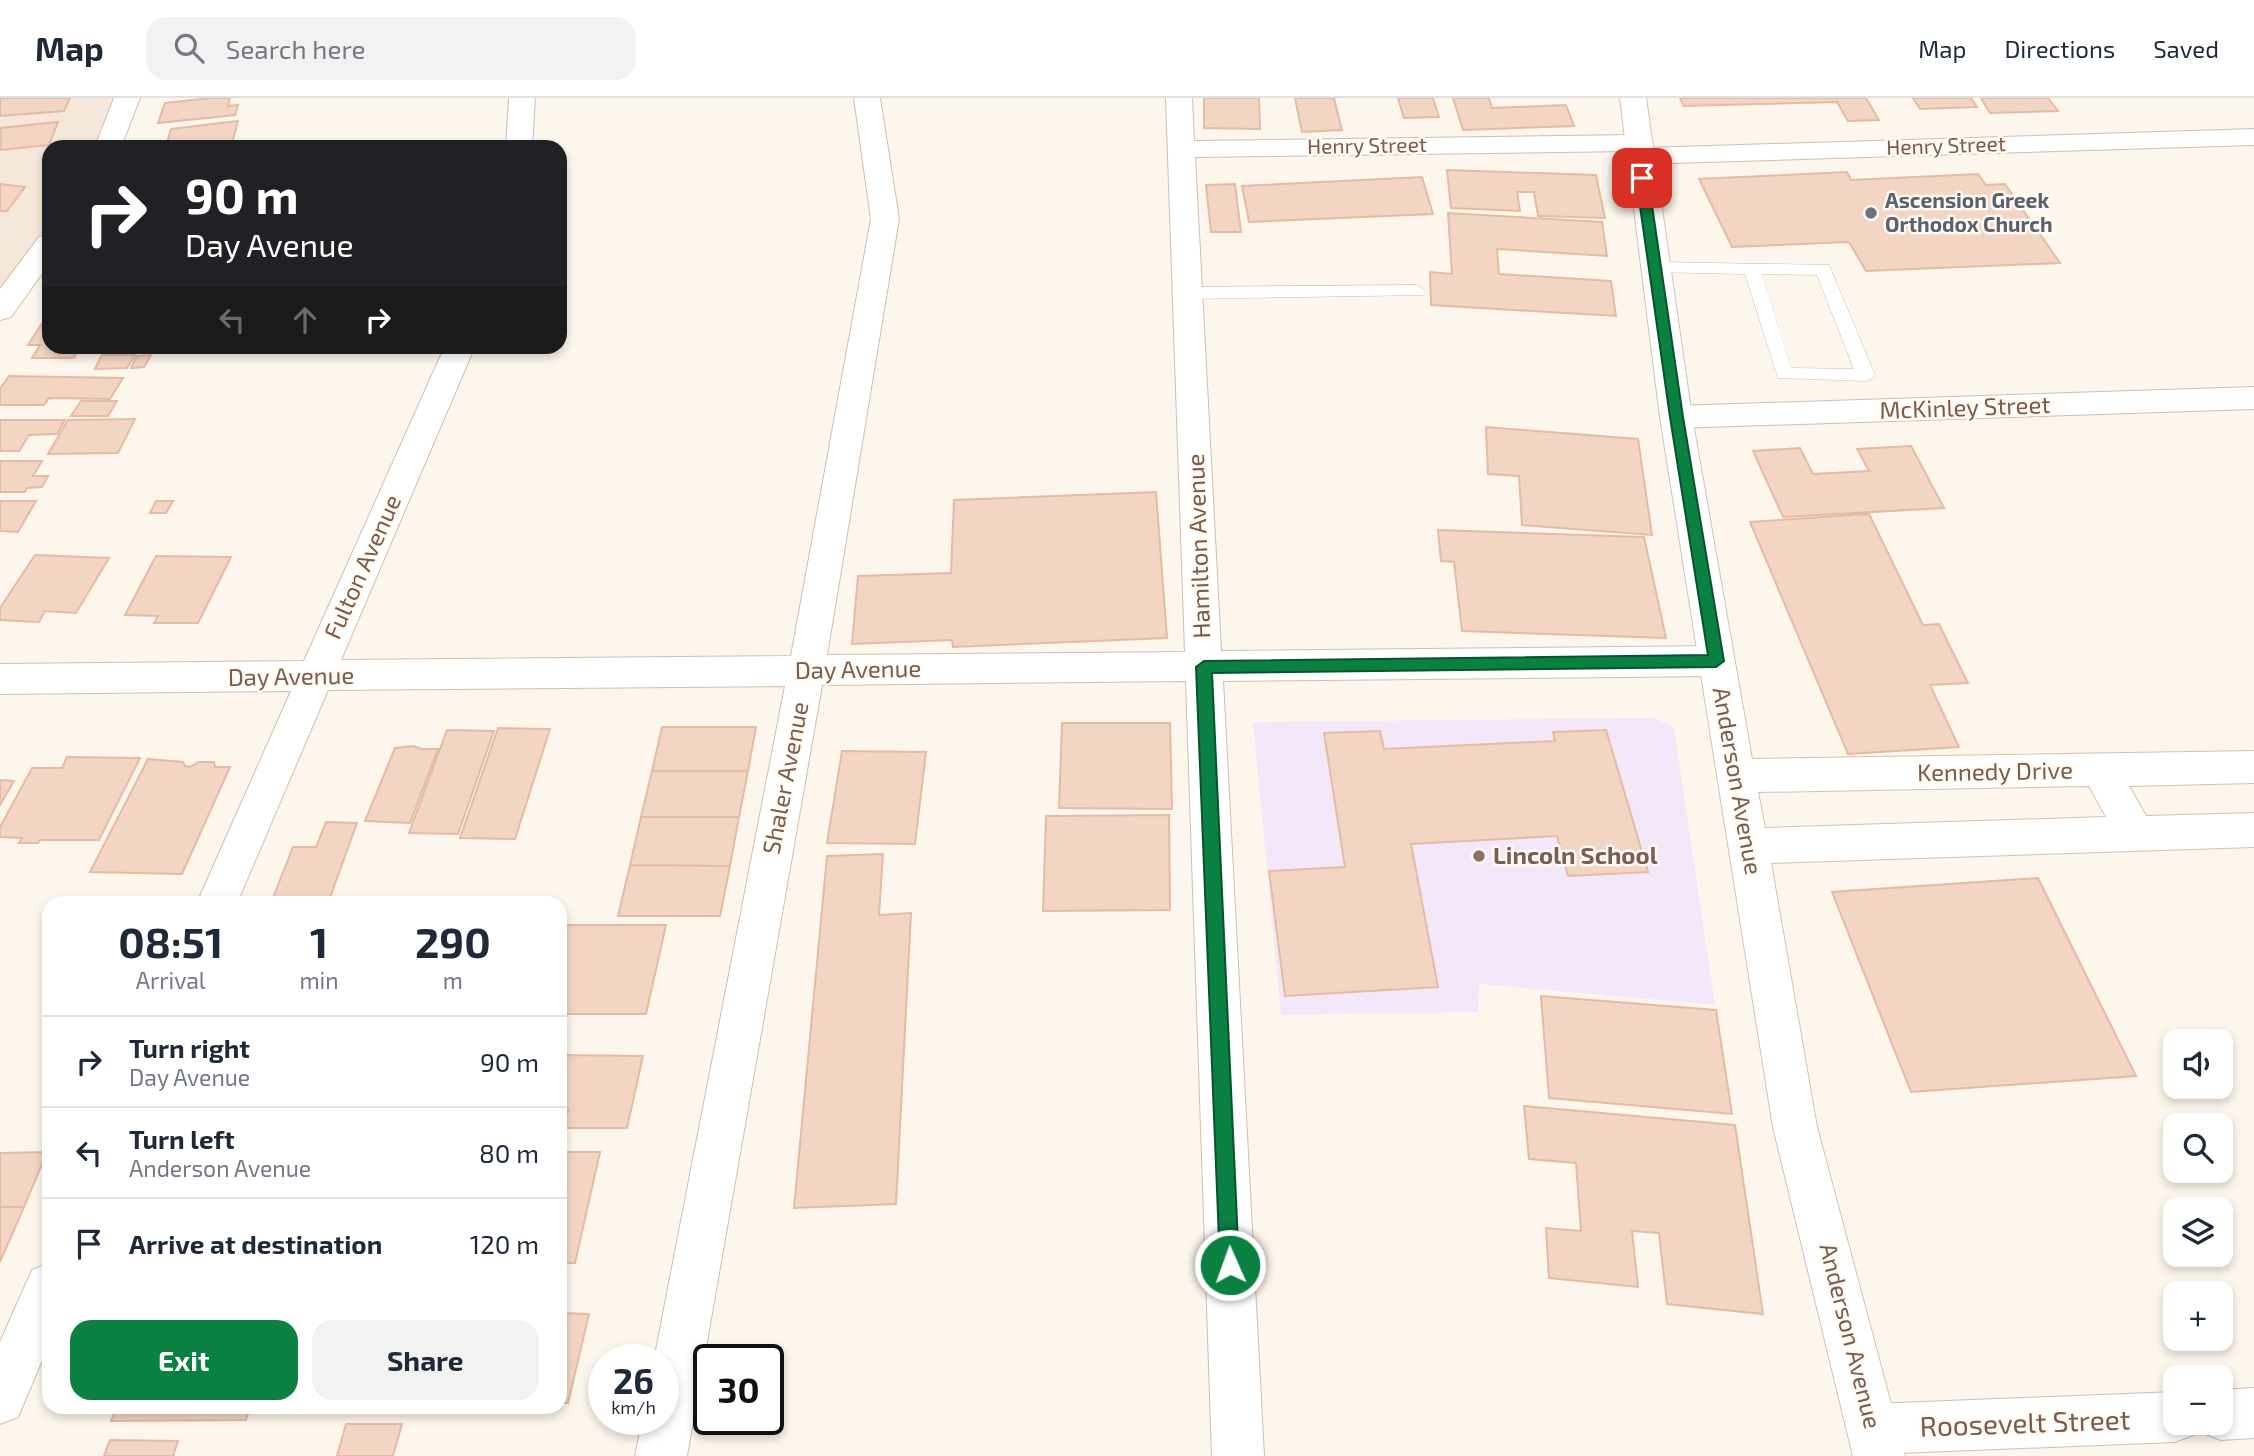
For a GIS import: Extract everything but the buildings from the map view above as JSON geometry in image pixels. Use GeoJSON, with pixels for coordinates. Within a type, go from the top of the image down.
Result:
{"type":"FeatureCollection","features":[{"type":"Feature","properties":{"kind":"street"},"geometry":{"type":"LineString","coordinates":[[111,140],[127,98]]}},
{"type":"Feature","properties":{"kind":"street"},"geometry":{"type":"LineString","coordinates":[[519,140],[522,98]]}},
{"type":"Feature","properties":{"kind":"street","name":"Shaler Avenue"},"geometry":{"type":"LineString","coordinates":[[661,1456],[806,671],[885,219],[867,98]]}},
{"type":"Feature","properties":{"kind":"street","name":"Hamilton Avenue"},"geometry":{"type":"LineString","coordinates":[[1179,98],[1238,1456]]}},
{"type":"Feature","properties":{"kind":"street","name":"Anderson Avenue"},"geometry":{"type":"LineString","coordinates":[[1633,98],[1676,417],[1795,1127],[1877,1442]]}},
{"type":"Feature","properties":{"kind":"street","name":"Henry Street"},"geometry":{"type":"LineString","coordinates":[[1181,149],[1638,149],[2254,137]]}},
{"type":"Feature","properties":{"kind":"street"},"geometry":{"type":"LineString","coordinates":[[0,310],[42,253]]}},
{"type":"Feature","properties":{"kind":"street","name":"Fulton Avenue"},"geometry":{"type":"LineString","coordinates":[[220,896],[457,354]]}},
{"type":"Feature","properties":{"kind":"street","name":"McKinley Street"},"geometry":{"type":"LineString","coordinates":[[1676,417],[2254,398]]}},
{"type":"Feature","properties":{"kind":"street","name":"Day Avenue"},"geometry":{"type":"LineString","coordinates":[[0,679],[1716,661]]}},
{"type":"Feature","properties":{"kind":"street","name":"Kennedy Drive"},"geometry":{"type":"LineString","coordinates":[[1736,776],[2254,768]]}},
{"type":"Feature","properties":{"kind":"street"},"geometry":{"type":"LineString","coordinates":[[2100,770],[2135,832]]}},
{"type":"Feature","properties":{"kind":"street"},"geometry":{"type":"LineString","coordinates":[[1748,846],[2254,830]]}},
{"type":"Feature","properties":{"kind":"street"},"geometry":{"type":"LineString","coordinates":[[0,1399],[42,1303]]}},
{"type":"Feature","properties":{"kind":"street"},"geometry":{"type":"LineString","coordinates":[[2233,1414],[2254,1413]]}},
{"type":"Feature","properties":{"kind":"street","name":"Roosevelt Street"},"geometry":{"type":"LineString","coordinates":[[1877,1442],[2163,1417]]}},
{"type":"Feature","properties":{"kind":"lane"},"geometry":{"type":"LineString","coordinates":[[1655,268],[1824,269],[1866,375],[1784,374],[1752,270]]}},
{"type":"Feature","properties":{"kind":"lane"},"geometry":{"type":"LineString","coordinates":[[1188,293],[1417,291]]}},
{"type":"Feature","properties":{"kind":"shaded area"},"geometry":{"type":"Polygon","coordinates":[[[0,98],[127,98],[111,140],[42,140],[42,253],[0,310],[0,98]]]}},
{"type":"Feature","properties":{"kind":"shaded area","name":"Lincoln School"},"geometry":{"type":"Polygon","coordinates":[[[1656,718],[1674,728],[1715,1005],[1479,984],[1478,1012],[1281,1015],[1253,722],[1656,718]]]}},
{"type":"Feature","properties":{"kind":"place","name":"Ascension Greek Orthodox Church"},"geometry":{"type":"Point","coordinates":[1871,213]}},
{"type":"Feature","properties":{"kind":"place","name":"Lincoln School"},"geometry":{"type":"Point","coordinates":[1479,856]}},
{"type":"Feature","properties":{"kind":"route"},"geometry":{"type":"LineString","coordinates":[[1230,1265],[1204,667],[1716,661],[1676,417],[1642,178]]}}]}
